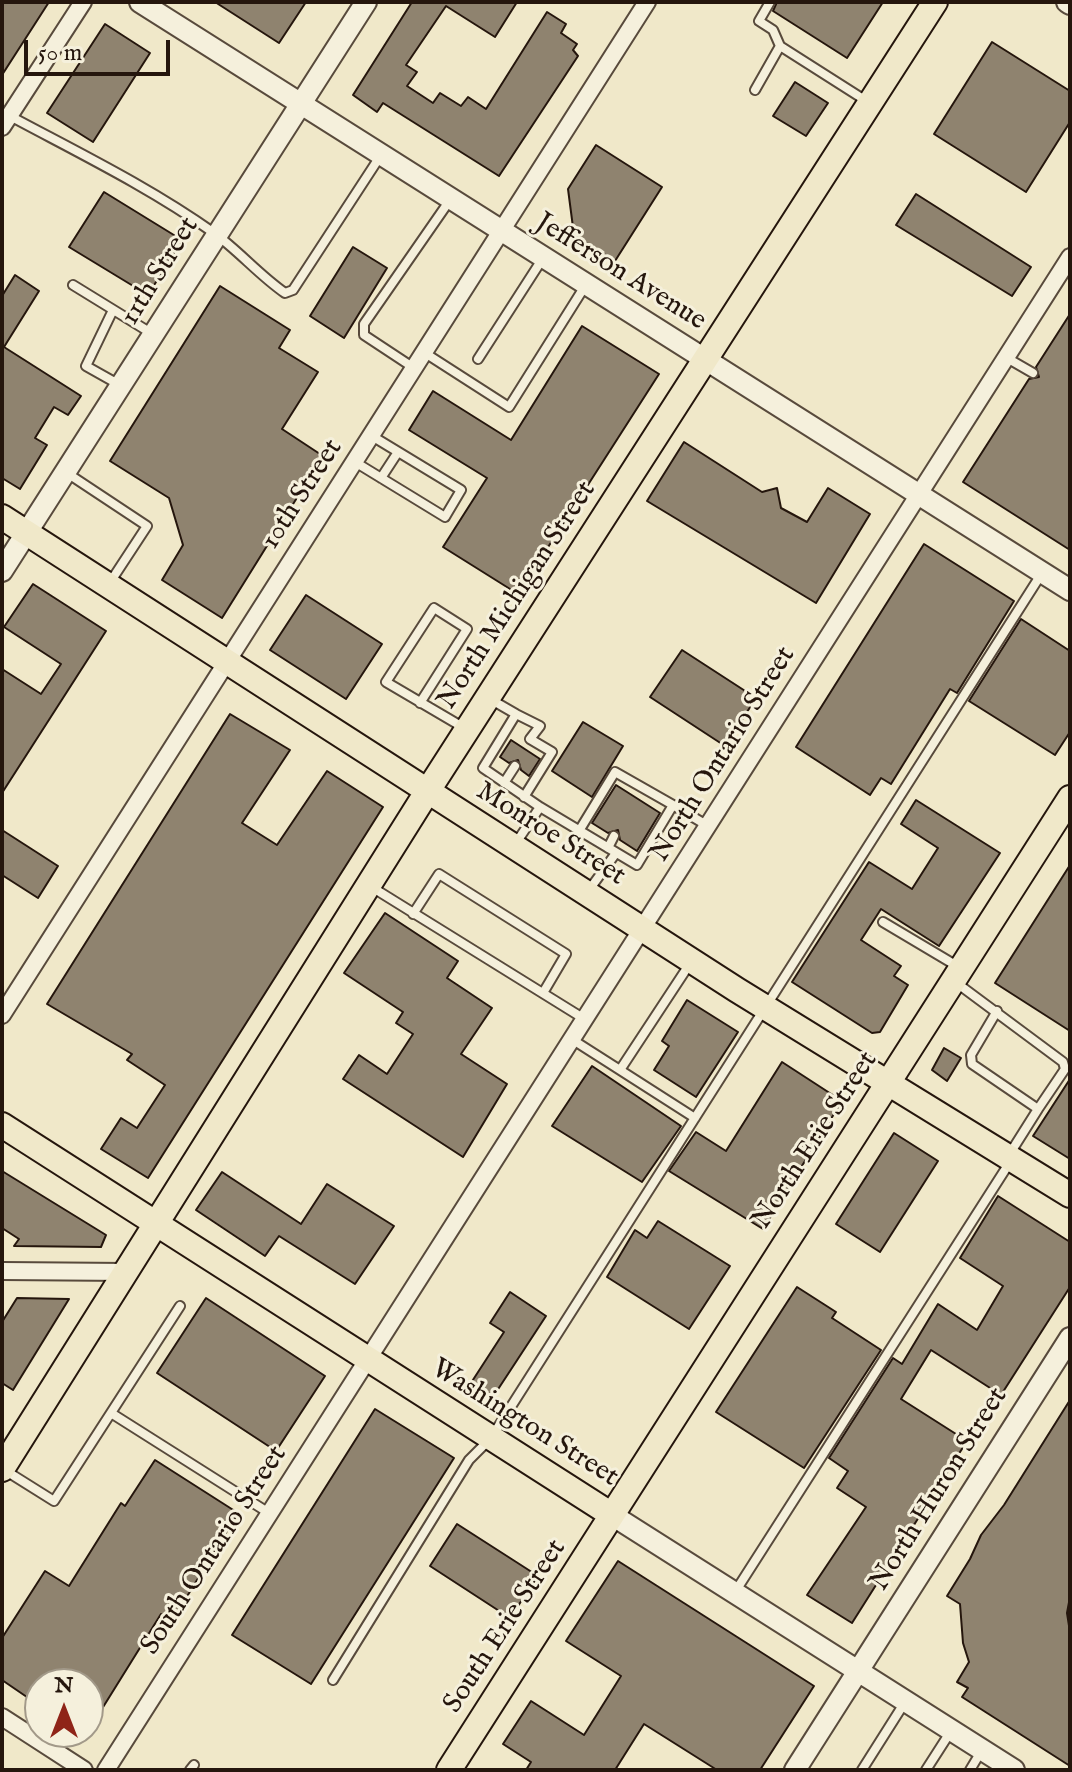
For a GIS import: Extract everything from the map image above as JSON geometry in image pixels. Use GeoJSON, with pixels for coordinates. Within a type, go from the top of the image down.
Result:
{"type":"FeatureCollection","features":[{"type":"Feature","properties":{"kind":"main road","name":"North Michigan Street"},"geometry":{"type":"LineString","coordinates":[[2,1469],[427,792],[935,2]]}},
{"type":"Feature","properties":{"kind":"main road","name":"Monroe Street"},"geometry":{"type":"LineString","coordinates":[[2,517],[692,961],[1070,1195]]}},
{"type":"Feature","properties":{"kind":"main road","name":"North Erie Street"},"geometry":{"type":"LineString","coordinates":[[612,1515],[1070,798]]}},
{"type":"Feature","properties":{"kind":"main road","name":"Washington Street"},"geometry":{"type":"LineString","coordinates":[[2,1125],[612,1515]]}},
{"type":"Feature","properties":{"kind":"main road","name":"South Erie Street"},"geometry":{"type":"LineString","coordinates":[[449,1770],[612,1515]]}},
{"type":"Feature","properties":{"kind":"street"},"geometry":{"type":"LineString","coordinates":[[6,121],[83,2]]}},
{"type":"Feature","properties":{"kind":"street","name":"Jefferson Avenue"},"geometry":{"type":"LineString","coordinates":[[140,2],[1069,588]]}},
{"type":"Feature","properties":{"kind":"street","name":"11th Street"},"geometry":{"type":"LineString","coordinates":[[2,571],[366,2]]}},
{"type":"Feature","properties":{"kind":"street","name":"10th Street"},"geometry":{"type":"LineString","coordinates":[[2,1015],[647,2]]}},
{"type":"Feature","properties":{"kind":"street","name":"North Ontario Street"},"geometry":{"type":"LineString","coordinates":[[368,1360],[1070,257]]}},
{"type":"Feature","properties":{"kind":"street"},"geometry":{"type":"LineString","coordinates":[[2,1271],[127,1272]]}},
{"type":"Feature","properties":{"kind":"street","name":"North Huron Street"},"geometry":{"type":"LineString","coordinates":[[795,1770],[1070,1338]]}},
{"type":"Feature","properties":{"kind":"street","name":"South Ontario Street"},"geometry":{"type":"LineString","coordinates":[[106,1770],[368,1360]]}},
{"type":"Feature","properties":{"kind":"street","name":"Washington Street"},"geometry":{"type":"LineString","coordinates":[[612,1515],[1014,1770]]}},
{"type":"Feature","properties":{"kind":"street"},"geometry":{"type":"LineString","coordinates":[[2,1717],[84,1770]]}},
{"type":"Feature","properties":{"kind":"lane"},"geometry":{"type":"LineString","coordinates":[[770,2],[759,21],[773,30],[780,46],[870,104]]}},
{"type":"Feature","properties":{"kind":"lane"},"geometry":{"type":"LineString","coordinates":[[755,90],[780,46]]}},
{"type":"Feature","properties":{"kind":"lane"},"geometry":{"type":"LineString","coordinates":[[6,121],[121,173],[217,235],[257,274],[285,293],[293,290],[381,154]]}},
{"type":"Feature","properties":{"kind":"lane"},"geometry":{"type":"LineString","coordinates":[[415,368],[364,335],[364,324],[451,199]]}},
{"type":"Feature","properties":{"kind":"lane"},"geometry":{"type":"LineString","coordinates":[[478,359],[544,257]]}},
{"type":"Feature","properties":{"kind":"lane"},"geometry":{"type":"LineString","coordinates":[[425,353],[509,407],[586,284]]}},
{"type":"Feature","properties":{"kind":"lane"},"geometry":{"type":"LineString","coordinates":[[73,285],[154,335]]}},
{"type":"Feature","properties":{"kind":"lane"},"geometry":{"type":"LineString","coordinates":[[113,310],[86,366],[121,386]]}},
{"type":"Feature","properties":{"kind":"lane"},"geometry":{"type":"LineString","coordinates":[[1007,358],[1033,373]]}},
{"type":"Feature","properties":{"kind":"lane"},"geometry":{"type":"LineString","coordinates":[[355,462],[445,517],[461,490],[372,436]]}},
{"type":"Feature","properties":{"kind":"lane"},"geometry":{"type":"LineString","coordinates":[[381,478],[398,452]]}},
{"type":"Feature","properties":{"kind":"lane"},"geometry":{"type":"LineString","coordinates":[[66,472],[147,526],[109,585]]}},
{"type":"Feature","properties":{"kind":"lane"},"geometry":{"type":"LineString","coordinates":[[333,1680],[469,1460],[491,1438],[1042,573]]}},
{"type":"Feature","properties":{"kind":"lane"},"geometry":{"type":"LineString","coordinates":[[420,703],[467,629],[434,608],[386,682],[420,703],[467,730]]}},
{"type":"Feature","properties":{"kind":"lane"},"geometry":{"type":"LineString","coordinates":[[487,698],[540,726],[525,749]]}},
{"type":"Feature","properties":{"kind":"lane"},"geometry":{"type":"LineString","coordinates":[[516,714],[483,768],[524,797],[637,865],[673,805]]}},
{"type":"Feature","properties":{"kind":"lane"},"geometry":{"type":"LineString","coordinates":[[524,797],[552,752],[530,739]]}},
{"type":"Feature","properties":{"kind":"lane"},"geometry":{"type":"LineString","coordinates":[[504,783],[515,766]]}},
{"type":"Feature","properties":{"kind":"lane"},"geometry":{"type":"LineString","coordinates":[[579,831],[615,772],[709,827]]}},
{"type":"Feature","properties":{"kind":"lane"},"geometry":{"type":"LineString","coordinates":[[635,797],[642,788]]}},
{"type":"Feature","properties":{"kind":"lane"},"geometry":{"type":"LineString","coordinates":[[513,847],[540,807]]}},
{"type":"Feature","properties":{"kind":"lane"},"geometry":{"type":"LineString","coordinates":[[586,893],[612,850],[614,836]]}},
{"type":"Feature","properties":{"kind":"lane"},"geometry":{"type":"LineString","coordinates":[[413,914],[439,874],[566,954],[543,993]]}},
{"type":"Feature","properties":{"kind":"lane"},"geometry":{"type":"LineString","coordinates":[[368,885],[587,1020]]}},
{"type":"Feature","properties":{"kind":"lane"},"geometry":{"type":"LineString","coordinates":[[734,1593],[1065,1069],[1063,1062],[997,1011],[958,974],[883,922]]}},
{"type":"Feature","properties":{"kind":"lane"},"geometry":{"type":"LineString","coordinates":[[620,1070],[692,961]]}},
{"type":"Feature","properties":{"kind":"lane"},"geometry":{"type":"LineString","coordinates":[[997,1011],[971,1055],[972,1064],[1038,1109]]}},
{"type":"Feature","properties":{"kind":"lane"},"geometry":{"type":"LineString","coordinates":[[573,1040],[695,1118]]}},
{"type":"Feature","properties":{"kind":"lane"},"geometry":{"type":"LineString","coordinates":[[2,1469],[54,1501],[180,1306]]}},
{"type":"Feature","properties":{"kind":"lane"},"geometry":{"type":"LineString","coordinates":[[111,1413],[270,1514]]}},
{"type":"Feature","properties":{"kind":"lane"},"geometry":{"type":"LineString","coordinates":[[862,1770],[905,1702]]}},
{"type":"Feature","properties":{"kind":"lane"},"geometry":{"type":"LineString","coordinates":[[926,1770],[951,1730]]}},
{"type":"Feature","properties":{"kind":"lane"},"geometry":{"type":"LineString","coordinates":[[970,1770],[983,1750]]}},
{"type":"Feature","properties":{"kind":"building"},"geometry":{"type":"Polygon","coordinates":[[[2,2],[49,2],[2,75],[2,2]]]}},
{"type":"Feature","properties":{"kind":"building"},"geometry":{"type":"Polygon","coordinates":[[[215,2],[306,2],[279,43],[215,2]]]}},
{"type":"Feature","properties":{"kind":"building"},"geometry":{"type":"Polygon","coordinates":[[[412,2],[517,2],[495,37],[446,6],[406,65],[417,72],[407,86],[433,103],[440,93],[461,106],[468,97],[486,109],[547,12],[566,24],[561,33],[577,44],[573,50],[578,56],[499,176],[383,103],[377,112],[353,95],[412,2]]]}},
{"type":"Feature","properties":{"kind":"building"},"geometry":{"type":"Polygon","coordinates":[[[777,2],[883,2],[847,58],[773,11],[777,2]]]}},
{"type":"Feature","properties":{"kind":"building"},"geometry":{"type":"Polygon","coordinates":[[[105,24],[150,53],[93,142],[47,113],[105,24]]]}},
{"type":"Feature","properties":{"kind":"building"},"geometry":{"type":"Polygon","coordinates":[[[992,42],[1070,91],[1070,122],[1026,192],[934,134],[992,42]]]}},
{"type":"Feature","properties":{"kind":"building"},"geometry":{"type":"Polygon","coordinates":[[[795,82],[828,103],[806,136],[773,116],[795,82]]]}},
{"type":"Feature","properties":{"kind":"building"},"geometry":{"type":"Polygon","coordinates":[[[596,145],[662,187],[615,261],[574,235],[568,189],[596,145]]]}},
{"type":"Feature","properties":{"kind":"building"},"geometry":{"type":"Polygon","coordinates":[[[104,192],[182,240],[148,295],[69,247],[104,192]]]}},
{"type":"Feature","properties":{"kind":"building"},"geometry":{"type":"Polygon","coordinates":[[[916,194],[1031,267],[1012,296],[896,225],[916,194]]]}},
{"type":"Feature","properties":{"kind":"building"},"geometry":{"type":"Polygon","coordinates":[[[353,247],[387,268],[344,338],[310,316],[353,247]]]}},
{"type":"Feature","properties":{"kind":"building"},"geometry":{"type":"Polygon","coordinates":[[[15,275],[39,291],[4,347],[81,396],[68,415],[54,407],[35,438],[47,445],[20,489],[2,478],[2,296],[15,275]]]}},
{"type":"Feature","properties":{"kind":"building"},"geometry":{"type":"Polygon","coordinates":[[[220,286],[290,330],[279,348],[318,372],[282,429],[323,456],[222,618],[162,580],[183,545],[169,498],[110,461],[220,286]]]}},
{"type":"Feature","properties":{"kind":"building"},"geometry":{"type":"Polygon","coordinates":[[[1070,314],[1070,550],[963,482],[1029,379],[1039,377],[1036,367],[1070,314]]]}},
{"type":"Feature","properties":{"kind":"building"},"geometry":{"type":"Polygon","coordinates":[[[582,326],[659,374],[518,594],[443,547],[487,478],[409,430],[433,391],[511,440],[582,326]]]}},
{"type":"Feature","properties":{"kind":"building"},"geometry":{"type":"Polygon","coordinates":[[[684,442],[762,492],[777,488],[781,508],[807,522],[828,488],[870,514],[816,603],[647,501],[684,442]]]}},
{"type":"Feature","properties":{"kind":"building"},"geometry":{"type":"Polygon","coordinates":[[[924,544],[1014,601],[957,693],[950,689],[891,784],[881,778],[870,795],[796,747],[924,544]]]}},
{"type":"Feature","properties":{"kind":"building"},"geometry":{"type":"Polygon","coordinates":[[[33,584],[106,631],[2,793],[2,669],[41,694],[61,664],[4,627],[33,584]]]}},
{"type":"Feature","properties":{"kind":"building"},"geometry":{"type":"Polygon","coordinates":[[[306,595],[382,644],[346,699],[270,650],[306,595]]]}},
{"type":"Feature","properties":{"kind":"building"},"geometry":{"type":"Polygon","coordinates":[[[1021,619],[1070,651],[1070,732],[1055,755],[969,701],[1021,619]]]}},
{"type":"Feature","properties":{"kind":"building"},"geometry":{"type":"Polygon","coordinates":[[[682,650],[756,698],[725,746],[650,697],[682,650]]]}},
{"type":"Feature","properties":{"kind":"building"},"geometry":{"type":"Polygon","coordinates":[[[230,714],[290,750],[242,823],[277,845],[327,771],[383,807],[148,1178],[101,1149],[121,1118],[137,1128],[165,1085],[127,1060],[132,1054],[47,1004],[230,714]]]}},
{"type":"Feature","properties":{"kind":"building"},"geometry":{"type":"Polygon","coordinates":[[[583,722],[623,746],[592,797],[552,771],[583,722]]]}},
{"type":"Feature","properties":{"kind":"building"},"geometry":{"type":"Polygon","coordinates":[[[511,740],[540,759],[529,776],[521,770],[518,760],[509,763],[500,757],[511,740]]]}},
{"type":"Feature","properties":{"kind":"building"},"geometry":{"type":"Polygon","coordinates":[[[616,785],[660,813],[637,851],[620,840],[618,830],[608,833],[592,823],[616,785]]]}},
{"type":"Feature","properties":{"kind":"building"},"geometry":{"type":"Polygon","coordinates":[[[916,800],[1000,853],[939,946],[881,909],[861,940],[901,966],[894,976],[908,985],[880,1032],[872,1033],[792,982],[869,862],[912,889],[938,848],[901,824],[916,800]]]}},
{"type":"Feature","properties":{"kind":"building"},"geometry":{"type":"Polygon","coordinates":[[[2,830],[58,866],[38,898],[2,875],[2,830]]]}},
{"type":"Feature","properties":{"kind":"building"},"geometry":{"type":"Polygon","coordinates":[[[1070,865],[1070,1031],[995,983],[1070,865]]]}},
{"type":"Feature","properties":{"kind":"building"},"geometry":{"type":"Polygon","coordinates":[[[385,913],[458,961],[447,978],[492,1008],[461,1054],[507,1084],[463,1157],[343,1079],[359,1055],[387,1074],[413,1034],[396,1023],[403,1012],[344,973],[385,913]]]}},
{"type":"Feature","properties":{"kind":"building"},"geometry":{"type":"Polygon","coordinates":[[[687,1000],[738,1032],[696,1097],[654,1070],[669,1046],[662,1041],[687,1000]]]}},
{"type":"Feature","properties":{"kind":"building"},"geometry":{"type":"Polygon","coordinates":[[[944,1048],[961,1058],[947,1081],[932,1070],[944,1048]]]}},
{"type":"Feature","properties":{"kind":"building"},"geometry":{"type":"Polygon","coordinates":[[[782,1062],[842,1101],[763,1229],[669,1171],[696,1132],[726,1151],[782,1062]]]}},
{"type":"Feature","properties":{"kind":"building"},"geometry":{"type":"Polygon","coordinates":[[[592,1066],[681,1126],[642,1182],[552,1126],[592,1066]]]}},
{"type":"Feature","properties":{"kind":"building"},"geometry":{"type":"Polygon","coordinates":[[[1070,1079],[1070,1159],[1033,1136],[1070,1079]]]}},
{"type":"Feature","properties":{"kind":"building"},"geometry":{"type":"Polygon","coordinates":[[[894,1133],[938,1161],[880,1252],[836,1224],[894,1133]]]}},
{"type":"Feature","properties":{"kind":"building"},"geometry":{"type":"Polygon","coordinates":[[[2,1171],[106,1235],[101,1247],[14,1246],[19,1239],[2,1228],[2,1171]]]}},
{"type":"Feature","properties":{"kind":"building"},"geometry":{"type":"Polygon","coordinates":[[[222,1172],[301,1224],[327,1184],[394,1226],[355,1284],[279,1236],[265,1256],[196,1210],[222,1172]]]}},
{"type":"Feature","properties":{"kind":"building"},"geometry":{"type":"Polygon","coordinates":[[[998,1196],[1070,1242],[1070,1287],[1001,1395],[931,1350],[901,1399],[967,1441],[852,1623],[807,1595],[866,1507],[837,1488],[848,1471],[829,1458],[893,1358],[902,1364],[938,1304],[977,1330],[1003,1286],[960,1258],[998,1196]]]}},
{"type":"Feature","properties":{"kind":"building"},"geometry":{"type":"Polygon","coordinates":[[[658,1221],[730,1266],[689,1329],[607,1277],[635,1230],[647,1238],[658,1221]]]}},
{"type":"Feature","properties":{"kind":"building"},"geometry":{"type":"Polygon","coordinates":[[[797,1287],[836,1312],[832,1318],[881,1350],[804,1468],[716,1412],[797,1287]]]}},
{"type":"Feature","properties":{"kind":"building"},"geometry":{"type":"Polygon","coordinates":[[[510,1292],[546,1316],[491,1400],[469,1386],[504,1332],[490,1323],[510,1292]]]}},
{"type":"Feature","properties":{"kind":"building"},"geometry":{"type":"Polygon","coordinates":[[[17,1298],[69,1299],[13,1390],[2,1383],[2,1322],[17,1298]]]}},
{"type":"Feature","properties":{"kind":"building"},"geometry":{"type":"Polygon","coordinates":[[[206,1298],[325,1376],[276,1451],[157,1373],[206,1298]]]}},
{"type":"Feature","properties":{"kind":"building"},"geometry":{"type":"Polygon","coordinates":[[[1070,1400],[1070,1597],[1067,1613],[1070,1632],[1070,1766],[962,1697],[968,1688],[957,1682],[969,1662],[963,1643],[960,1604],[947,1596],[981,1535],[1004,1505],[1070,1400]]]}},
{"type":"Feature","properties":{"kind":"building"},"geometry":{"type":"Polygon","coordinates":[[[375,1409],[454,1458],[311,1684],[232,1635],[375,1409]]]}},
{"type":"Feature","properties":{"kind":"building"},"geometry":{"type":"Polygon","coordinates":[[[155,1460],[238,1513],[172,1621],[161,1614],[104,1706],[104,1668],[24,1668],[24,1695],[2,1680],[2,1638],[45,1571],[69,1586],[121,1503],[125,1506],[155,1460]]]}},
{"type":"Feature","properties":{"kind":"building"},"geometry":{"type":"Polygon","coordinates":[[[457,1524],[538,1576],[510,1618],[430,1566],[457,1524]]]}},
{"type":"Feature","properties":{"kind":"building"},"geometry":{"type":"Polygon","coordinates":[[[618,1561],[814,1686],[760,1770],[717,1770],[644,1724],[615,1770],[526,1770],[531,1762],[503,1744],[531,1701],[584,1735],[621,1676],[566,1641],[618,1561]]]}}]}
